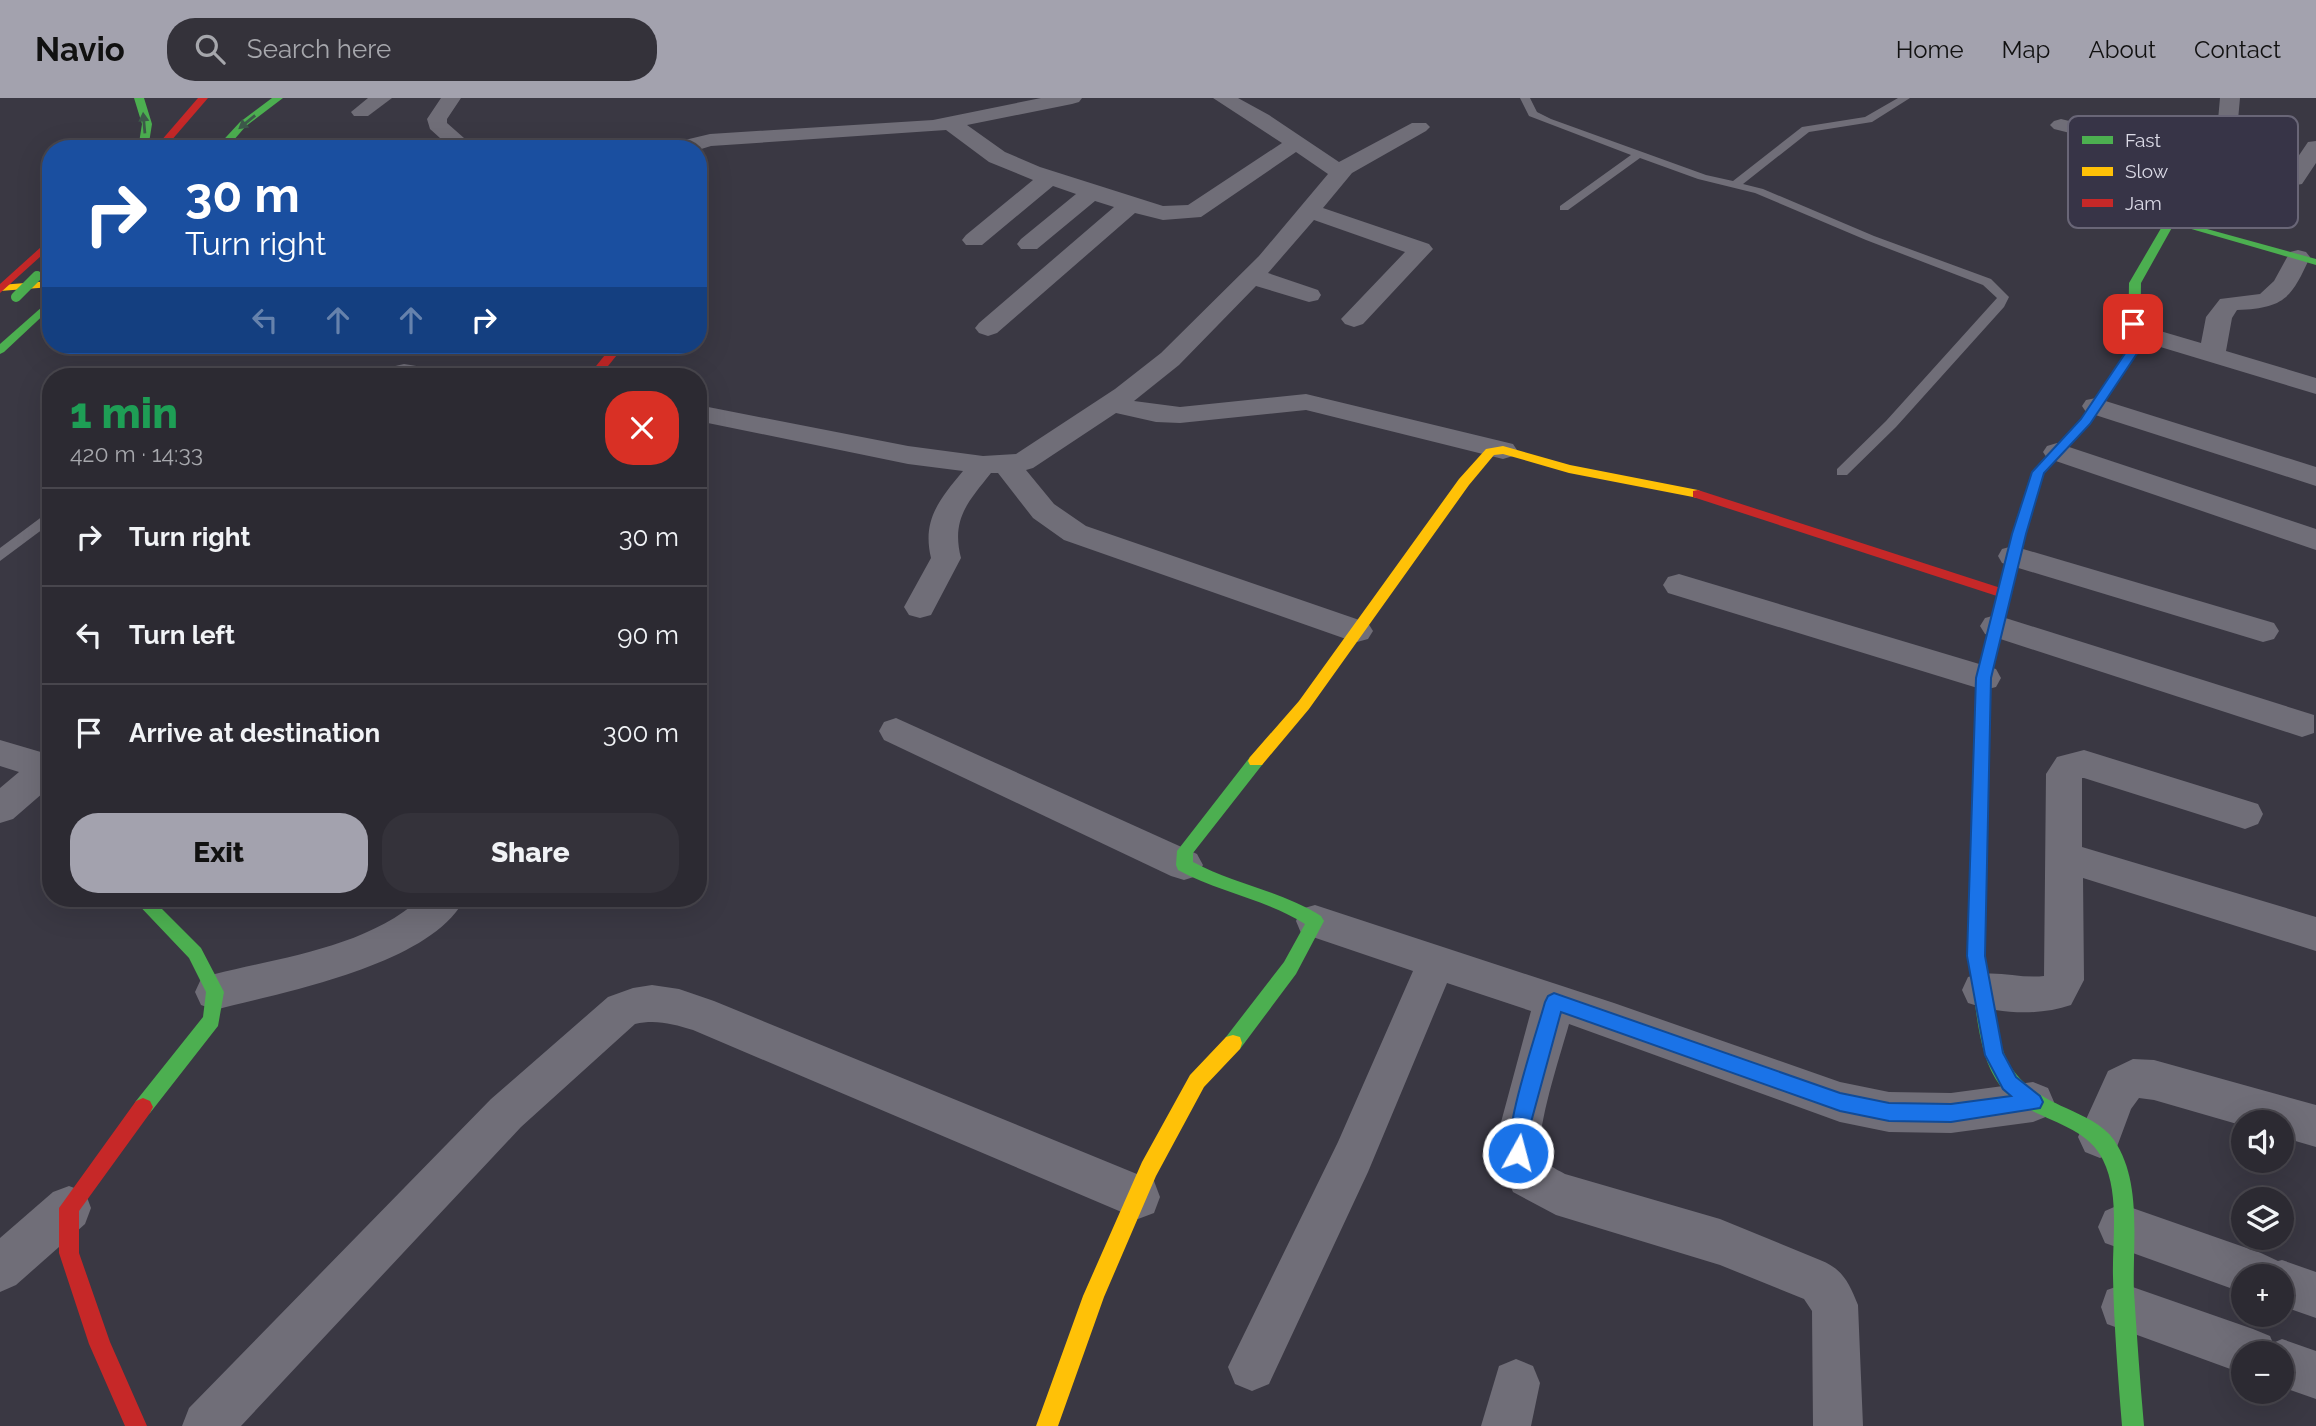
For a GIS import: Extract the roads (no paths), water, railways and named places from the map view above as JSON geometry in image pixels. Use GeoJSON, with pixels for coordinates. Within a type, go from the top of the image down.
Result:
{"type":"FeatureCollection","features":[{"type":"Feature","properties":{"kind":"main road"},"geometry":{"type":"LineString","coordinates":[[139,98],[147,124],[144,140]]}},
{"type":"Feature","properties":{"kind":"main road"},"geometry":{"type":"LineString","coordinates":[[167,140],[203,98]]}},
{"type":"Feature","properties":{"kind":"main road"},"geometry":{"type":"LineString","coordinates":[[228,140],[243,124],[278,98]]}},
{"type":"Feature","properties":{"kind":"main road"},"geometry":{"type":"LineString","coordinates":[[2133,1426],[2124,1307],[2120,1190],[2114,1159],[2100,1137],[2033,1102],[2009,1083],[1994,1055],[1976,956],[1984,678],[2013,556],[2038,472],[2096,406],[2134,349],[2135,283],[2166,228]]}},
{"type":"Feature","properties":{"kind":"main road"},"geometry":{"type":"LineString","coordinates":[[2199,228],[2307,259]]}},
{"type":"Feature","properties":{"kind":"main road"},"geometry":{"type":"LineString","coordinates":[[0,312],[5,290],[42,251]]}},
{"type":"Feature","properties":{"kind":"main road"},"geometry":{"type":"LineString","coordinates":[[5,290],[42,281]]}},
{"type":"Feature","properties":{"kind":"main road"},"geometry":{"type":"LineString","coordinates":[[0,350],[42,310]]}},
{"type":"Feature","properties":{"kind":"main road"},"geometry":{"type":"LineString","coordinates":[[0,365],[42,330]]}},
{"type":"Feature","properties":{"kind":"main road"},"geometry":{"type":"LineString","coordinates":[[600,368],[612,354]]}},
{"type":"Feature","properties":{"kind":"main road"},"geometry":{"type":"LineString","coordinates":[[1047,1426],[1080,1331],[1160,1146],[1195,1085],[1275,988],[1311,933],[1315,921],[1304,913],[1268,897],[1206,879],[1184,865],[1185,851],[1229,793],[1304,705],[1472,472],[1490,452],[1503,450],[1569,469],[1700,494],[2005,594]]}},
{"type":"Feature","properties":{"kind":"main road"},"geometry":{"type":"LineString","coordinates":[[136,1426],[100,1344],[69,1253],[69,1208],[118,1138],[212,1020],[215,992],[195,953],[149,907]]}},
{"type":"Feature","properties":{"kind":"street"},"geometry":{"type":"LineString","coordinates":[[361,112],[382,98]]}},
{"type":"Feature","properties":{"kind":"street"},"geometry":{"type":"LineString","coordinates":[[451,98],[437,119],[437,124],[453,138],[451,140]]}},
{"type":"Feature","properties":{"kind":"street"},"geometry":{"type":"LineString","coordinates":[[707,141],[952,124],[1072,98]]}},
{"type":"Feature","properties":{"kind":"street"},"geometry":{"type":"LineString","coordinates":[[1223,98],[1262,119],[1341,170]]}},
{"type":"Feature","properties":{"kind":"street"},"geometry":{"type":"LineString","coordinates":[[2228,116],[2230,98]]}},
{"type":"Feature","properties":{"kind":"street"},"geometry":{"type":"LineString","coordinates":[[952,124],[997,157],[1049,178],[1163,213],[1193,212],[1296,143]]}},
{"type":"Feature","properties":{"kind":"street"},"geometry":{"type":"LineString","coordinates":[[2061,125],[2068,127]]}},
{"type":"Feature","properties":{"kind":"street"},"geometry":{"type":"LineString","coordinates":[[707,416],[908,455],[995,464],[1023,462],[1110,404],[1170,359],[1252,276],[1341,170],[1419,127]]}},
{"type":"Feature","properties":{"kind":"street"},"geometry":{"type":"LineString","coordinates":[[2298,173],[2316,147]]}},
{"type":"Feature","properties":{"kind":"street"},"geometry":{"type":"LineString","coordinates":[[974,240],[1049,178]]}},
{"type":"Feature","properties":{"kind":"street"},"geometry":{"type":"LineString","coordinates":[[1029,244],[1092,192]]}},
{"type":"Feature","properties":{"kind":"street"},"geometry":{"type":"LineString","coordinates":[[988,328],[1130,205]]}},
{"type":"Feature","properties":{"kind":"street"},"geometry":{"type":"LineString","coordinates":[[1309,211],[1421,248],[1354,319]]}},
{"type":"Feature","properties":{"kind":"street"},"geometry":{"type":"LineString","coordinates":[[2212,355],[2219,317],[2229,304],[2264,302],[2272,297],[2307,259]]}},
{"type":"Feature","properties":{"kind":"street"},"geometry":{"type":"LineString","coordinates":[[1252,276],[1309,295]]}},
{"type":"Feature","properties":{"kind":"street"},"geometry":{"type":"LineString","coordinates":[[2133,331],[2316,386]]}},
{"type":"Feature","properties":{"kind":"street"},"geometry":{"type":"LineString","coordinates":[[1110,404],[1156,414],[1180,415],[1306,402],[1503,450]]}},
{"type":"Feature","properties":{"kind":"street"},"geometry":{"type":"LineString","coordinates":[[2096,406],[2316,477]]}},
{"type":"Feature","properties":{"kind":"street"},"geometry":{"type":"LineString","coordinates":[[2057,452],[2316,540]]}},
{"type":"Feature","properties":{"kind":"street"},"geometry":{"type":"LineString","coordinates":[[920,607],[946,558],[942,538],[943,523],[954,501],[995,464]]}},
{"type":"Feature","properties":{"kind":"street"},"geometry":{"type":"LineString","coordinates":[[995,464],[1055,523],[1075,533],[1357,631]]}},
{"type":"Feature","properties":{"kind":"street"},"geometry":{"type":"LineString","coordinates":[[2013,556],[2263,631]]}},
{"type":"Feature","properties":{"kind":"street"},"geometry":{"type":"LineString","coordinates":[[1679,585],[1984,678]]}},
{"type":"Feature","properties":{"kind":"street"},"geometry":{"type":"LineString","coordinates":[[1996,626],[2302,724]]}},
{"type":"Feature","properties":{"kind":"street"},"geometry":{"type":"LineString","coordinates":[[895,731],[1184,865]]}},
{"type":"Feature","properties":{"kind":"street"},"geometry":{"type":"LineString","coordinates":[[0,753],[42,767]]}},
{"type":"Feature","properties":{"kind":"street"},"geometry":{"type":"LineString","coordinates":[[1982,990],[2032,995],[2057,992],[2064,980],[2064,774],[2069,767],[2084,764],[2245,814]]}},
{"type":"Feature","properties":{"kind":"street"},"geometry":{"type":"LineString","coordinates":[[0,810],[42,775]]}},
{"type":"Feature","properties":{"kind":"street"},"geometry":{"type":"LineString","coordinates":[[2064,857],[2316,934]]}},
{"type":"Feature","properties":{"kind":"street"},"geometry":{"type":"LineString","coordinates":[[215,992],[342,957],[388,939],[422,920],[436,907]]}},
{"type":"Feature","properties":{"kind":"street"},"geometry":{"type":"LineString","coordinates":[[1315,921],[1840,1102],[1889,1112],[1951,1113],[2033,1102]]}},
{"type":"Feature","properties":{"kind":"street"},"geometry":{"type":"LineString","coordinates":[[1252,1367],[1353,1157],[1436,962]]}},
{"type":"Feature","properties":{"kind":"street"},"geometry":{"type":"LineString","coordinates":[[207,1426],[506,1113],[622,1010],[640,1002],[653,1001],[700,1014],[1138,1197]]}},
{"type":"Feature","properties":{"kind":"street"},"geometry":{"type":"LineString","coordinates":[[1554,1002],[1521,1126],[1518,1153],[1529,1177],[1556,1193],[1720,1242],[1820,1283],[1835,1305],[1838,1426]]}},
{"type":"Feature","properties":{"kind":"street"},"geometry":{"type":"LineString","coordinates":[[2100,1137],[2119,1090],[2126,1081],[2135,1078],[2154,1080],[2316,1126]]}},
{"type":"Feature","properties":{"kind":"street"},"geometry":{"type":"LineString","coordinates":[[0,1269],[69,1208]]}},
{"type":"Feature","properties":{"kind":"street"},"geometry":{"type":"LineString","coordinates":[[2121,1227],[2231,1266]]}},
{"type":"Feature","properties":{"kind":"street"},"geometry":{"type":"LineString","coordinates":[[2294,1287],[2316,1295]]}},
{"type":"Feature","properties":{"kind":"street"},"geometry":{"type":"LineString","coordinates":[[2124,1307],[2231,1345]]}},
{"type":"Feature","properties":{"kind":"street"},"geometry":{"type":"LineString","coordinates":[[2294,1367],[2316,1375]]}},
{"type":"Feature","properties":{"kind":"lane"},"geometry":{"type":"LineString","coordinates":[[1525,98],[1533,114],[1547,121],[1702,177],[1759,191],[1870,238],[1987,282],[2003,297],[2000,304],[1891,424],[1842,472]]}},
{"type":"Feature","properties":{"kind":"lane"},"geometry":{"type":"LineString","coordinates":[[1735,184],[1807,129],[1868,120],[1905,98]]}},
{"type":"Feature","properties":{"kind":"lane"},"geometry":{"type":"LineString","coordinates":[[1564,208],[1639,154]]}},
{"type":"Feature","properties":{"kind":"lane"},"geometry":{"type":"LineString","coordinates":[[0,556],[42,522]]}}]}
